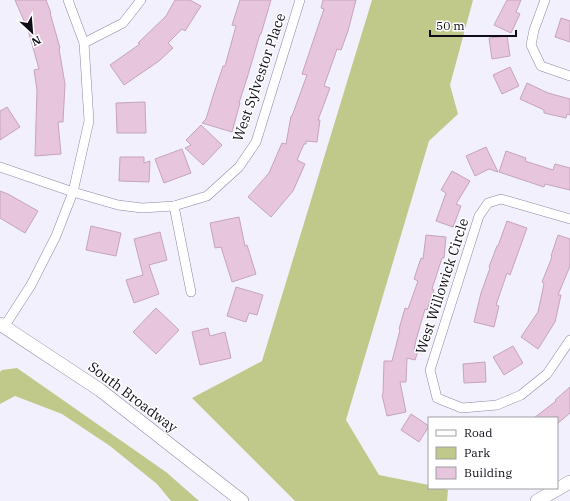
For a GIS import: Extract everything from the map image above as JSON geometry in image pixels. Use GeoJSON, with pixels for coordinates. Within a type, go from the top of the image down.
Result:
{"type":"FeatureCollection","features":[{"type":"Feature","properties":{"kind":"main road","name":"South Broadway"},"geometry":{"type":"LineString","coordinates":[[1,328],[100,390],[242,501]]}},
{"type":"Feature","properties":{"kind":"main road"},"geometry":{"type":"LineString","coordinates":[[558,489],[570,482]]}},
{"type":"Feature","properties":{"kind":"main road"},"geometry":{"type":"LineString","coordinates":[[537,501],[558,489]]}},
{"type":"Feature","properties":{"kind":"street"},"geometry":{"type":"LineString","coordinates":[[1,328],[31,286],[56,236],[73,192],[89,122],[84,43],[68,0]]}},
{"type":"Feature","properties":{"kind":"street"},"geometry":{"type":"LineString","coordinates":[[84,43],[123,23],[141,0]]}},
{"type":"Feature","properties":{"kind":"street","name":"West Sylvestor Place"},"geometry":{"type":"LineString","coordinates":[[0,167],[73,192],[118,205],[142,208],[174,206],[207,196],[239,167],[256,142],[300,0]]}},
{"type":"Feature","properties":{"kind":"street"},"geometry":{"type":"LineString","coordinates":[[545,0],[534,30],[531,45],[541,66],[570,76]]}},
{"type":"Feature","properties":{"kind":"street","name":"West Willowick Circle"},"geometry":{"type":"LineString","coordinates":[[570,219],[502,199],[488,203],[479,216],[430,370],[437,398],[462,408],[497,405],[521,395],[547,374],[570,340]]}},
{"type":"Feature","properties":{"kind":"street"},"geometry":{"type":"LineString","coordinates":[[174,206],[191,292]]}},
{"type":"Feature","properties":{"kind":"green space"},"geometry":{"type":"Polygon","coordinates":[[[372,0],[473,0],[450,85],[458,114],[429,141],[346,420],[379,475],[428,485],[428,489],[448,490],[447,501],[295,501],[192,398],[262,361],[372,0]]]}},
{"type":"Feature","properties":{"kind":"green space"},"geometry":{"type":"Polygon","coordinates":[[[17,368],[166,472],[199,501],[171,501],[157,484],[110,446],[62,414],[15,396],[0,404],[0,372],[2,370],[17,368]]]}},
{"type":"Feature","properties":{"kind":"building"},"geometry":{"type":"Polygon","coordinates":[[[15,0],[46,0],[51,13],[60,48],[65,84],[63,122],[58,122],[61,154],[35,156],[37,90],[34,70],[39,69],[28,30],[15,0]]]}},
{"type":"Feature","properties":{"kind":"building"},"geometry":{"type":"Polygon","coordinates":[[[175,0],[190,0],[201,6],[185,31],[182,29],[168,43],[173,48],[159,61],[124,85],[110,65],[140,44],[138,43],[166,16],[175,0]]]}},
{"type":"Feature","properties":{"kind":"building"},"geometry":{"type":"Polygon","coordinates":[[[240,0],[271,0],[239,103],[232,132],[202,123],[206,119],[223,66],[225,66],[236,26],[232,25],[240,0]]]}},
{"type":"Feature","properties":{"kind":"building"},"geometry":{"type":"Polygon","coordinates":[[[323,0],[356,0],[348,31],[341,50],[337,49],[324,86],[330,88],[318,120],[320,120],[317,142],[306,141],[306,144],[304,144],[297,160],[305,164],[293,191],[271,217],[248,197],[269,173],[282,143],[286,144],[291,116],[307,75],[302,74],[324,9],[321,8],[323,0]]]}},
{"type":"Feature","properties":{"kind":"building"},"geometry":{"type":"Polygon","coordinates":[[[507,0],[521,0],[516,12],[520,14],[511,33],[494,25],[507,0]]]}},
{"type":"Feature","properties":{"kind":"building"},"geometry":{"type":"Polygon","coordinates":[[[561,18],[570,21],[570,42],[555,37],[561,18]]]}},
{"type":"Feature","properties":{"kind":"building"},"geometry":{"type":"Polygon","coordinates":[[[507,36],[510,56],[492,59],[489,38],[507,36]]]}},
{"type":"Feature","properties":{"kind":"building"},"geometry":{"type":"Polygon","coordinates":[[[510,67],[519,86],[502,94],[493,75],[510,67]]]}},
{"type":"Feature","properties":{"kind":"building"},"geometry":{"type":"Polygon","coordinates":[[[527,83],[548,93],[570,99],[570,115],[567,114],[566,118],[544,113],[544,110],[520,99],[527,83]]]}},
{"type":"Feature","properties":{"kind":"building"},"geometry":{"type":"Polygon","coordinates":[[[145,102],[146,133],[117,133],[116,103],[145,102]]]}},
{"type":"Feature","properties":{"kind":"building"},"geometry":{"type":"Polygon","coordinates":[[[7,107],[20,127],[0,140],[0,111],[7,107]]]}},
{"type":"Feature","properties":{"kind":"building"},"geometry":{"type":"Polygon","coordinates":[[[201,125],[222,145],[203,165],[185,148],[191,145],[186,140],[201,125]]]}},
{"type":"Feature","properties":{"kind":"building"},"geometry":{"type":"Polygon","coordinates":[[[486,147],[498,172],[489,169],[475,176],[466,156],[486,147]]]}},
{"type":"Feature","properties":{"kind":"building"},"geometry":{"type":"Polygon","coordinates":[[[182,149],[191,173],[164,183],[155,159],[182,149]]]}},
{"type":"Feature","properties":{"kind":"building"},"geometry":{"type":"Polygon","coordinates":[[[506,151],[526,158],[525,161],[553,170],[555,164],[570,168],[570,190],[545,184],[544,187],[499,172],[506,151]]]}},
{"type":"Feature","properties":{"kind":"building"},"geometry":{"type":"Polygon","coordinates":[[[120,157],[144,157],[144,163],[150,161],[149,182],[119,181],[120,157]]]}},
{"type":"Feature","properties":{"kind":"building"},"geometry":{"type":"Polygon","coordinates":[[[452,171],[470,181],[456,204],[461,206],[453,227],[436,221],[446,193],[441,190],[452,171]]]}},
{"type":"Feature","properties":{"kind":"building"},"geometry":{"type":"Polygon","coordinates":[[[0,191],[38,211],[25,233],[0,218],[0,191]]]}},
{"type":"Feature","properties":{"kind":"building"},"geometry":{"type":"Polygon","coordinates":[[[239,217],[245,246],[247,245],[256,274],[232,282],[221,247],[215,248],[210,223],[239,217]]]}},
{"type":"Feature","properties":{"kind":"building"},"geometry":{"type":"Polygon","coordinates":[[[507,221],[527,228],[510,275],[507,273],[496,305],[499,306],[494,327],[474,322],[481,293],[490,268],[489,267],[507,221]]]}},
{"type":"Feature","properties":{"kind":"building"},"geometry":{"type":"Polygon","coordinates":[[[91,226],[121,233],[116,256],[86,250],[91,226]]]}},
{"type":"Feature","properties":{"kind":"building"},"geometry":{"type":"Polygon","coordinates":[[[160,232],[167,260],[149,265],[159,294],[134,303],[126,280],[143,275],[134,239],[160,232]]]}},
{"type":"Feature","properties":{"kind":"building"},"geometry":{"type":"Polygon","coordinates":[[[426,235],[446,237],[444,258],[442,258],[432,289],[434,290],[427,310],[425,309],[416,340],[414,350],[418,351],[415,360],[407,358],[406,382],[400,382],[406,412],[387,416],[382,395],[384,361],[392,361],[405,308],[408,309],[418,281],[414,279],[421,258],[423,259],[426,235]]]}},
{"type":"Feature","properties":{"kind":"building"},"geometry":{"type":"Polygon","coordinates":[[[558,235],[570,239],[570,266],[558,295],[561,295],[555,322],[538,349],[521,337],[538,312],[544,284],[542,282],[552,257],[551,256],[558,235]]]}},
{"type":"Feature","properties":{"kind":"building"},"geometry":{"type":"Polygon","coordinates":[[[236,287],[263,295],[257,315],[249,313],[246,322],[227,316],[236,287]]]}},
{"type":"Feature","properties":{"kind":"building"},"geometry":{"type":"Polygon","coordinates":[[[156,308],[179,330],[156,354],[133,332],[156,308]]]}},
{"type":"Feature","properties":{"kind":"building"},"geometry":{"type":"Polygon","coordinates":[[[208,328],[210,336],[225,332],[231,358],[200,365],[192,332],[208,328]]]}},
{"type":"Feature","properties":{"kind":"building"},"geometry":{"type":"Polygon","coordinates":[[[513,346],[523,363],[504,375],[493,357],[513,346]]]}},
{"type":"Feature","properties":{"kind":"building"},"geometry":{"type":"Polygon","coordinates":[[[485,362],[486,382],[464,383],[463,364],[485,362]]]}},
{"type":"Feature","properties":{"kind":"building"},"geometry":{"type":"Polygon","coordinates":[[[570,387],[570,413],[558,423],[558,417],[535,417],[556,401],[555,400],[570,387]]]}},
{"type":"Feature","properties":{"kind":"building"},"geometry":{"type":"Polygon","coordinates":[[[411,414],[428,425],[419,442],[401,430],[411,414]]]}}]}
